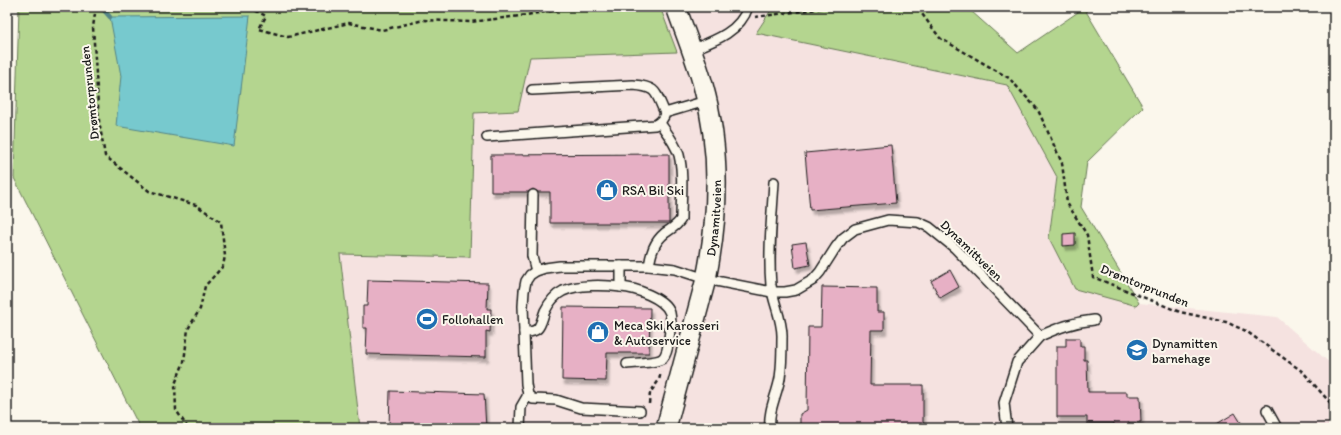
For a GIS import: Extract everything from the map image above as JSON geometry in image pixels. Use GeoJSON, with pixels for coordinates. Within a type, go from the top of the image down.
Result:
{"type":"FeatureCollection","features":[{"type":"Feature","properties":{"kind":"street","name":"Dynamitveien"},"geometry":{"type":"LineString","coordinates":[[666,428],[706,280],[714,234],[717,184],[714,142],[703,86],[676,7]]}},
{"type":"Feature","properties":{"kind":"lane"},"geometry":{"type":"LineString","coordinates":[[691,50],[727,34],[735,28],[743,18],[748,7]]}},
{"type":"Feature","properties":{"kind":"lane"},"geometry":{"type":"LineString","coordinates":[[487,138],[650,126],[660,123],[664,118],[665,113],[654,90],[644,86],[633,85],[532,90]]}},
{"type":"Feature","properties":{"kind":"lane"},"geometry":{"type":"LineString","coordinates":[[665,113],[706,101]]}},
{"type":"Feature","properties":{"kind":"lane"},"geometry":{"type":"LineString","coordinates":[[649,266],[652,252],[659,238],[678,224],[681,218],[681,168],[679,156],[671,138],[660,123]]}},
{"type":"Feature","properties":{"kind":"lane"},"geometry":{"type":"LineString","coordinates":[[770,428],[769,422],[772,405],[780,378],[782,336],[780,321],[772,292],[770,270],[774,182]]}},
{"type":"Feature","properties":{"kind":"lane"},"geometry":{"type":"LineString","coordinates":[[520,428],[521,407],[528,396],[526,384],[524,332],[526,282],[530,275],[536,271],[532,256],[533,195]]}},
{"type":"Feature","properties":{"kind":"lane","name":"Dynamittveien"},"geometry":{"type":"LineString","coordinates":[[536,271],[560,266],[649,266],[675,269],[706,280],[772,292],[784,292],[796,290],[813,280],[843,238],[855,229],[888,220],[918,222],[929,227],[955,248],[1040,336]]}},
{"type":"Feature","properties":{"kind":"lane"},"geometry":{"type":"LineString","coordinates":[[620,287],[621,266]]}},
{"type":"Feature","properties":{"kind":"lane"},"geometry":{"type":"LineString","coordinates":[[524,332],[532,332],[541,325],[545,311],[552,300],[563,291],[581,287],[620,287],[634,289],[655,298],[666,306],[670,313],[671,323],[666,352],[663,358],[659,361],[627,364]]}},
{"type":"Feature","properties":{"kind":"lane"},"geometry":{"type":"LineString","coordinates":[[1008,428],[1004,403],[1017,362],[1040,336],[1057,328],[1076,322],[1094,320]]}},
{"type":"Feature","properties":{"kind":"lane"},"geometry":{"type":"LineString","coordinates":[[528,396],[533,399],[556,400],[581,408],[640,411]]}},
{"type":"Feature","properties":{"kind":"lane"},"geometry":{"type":"LineString","coordinates":[[1267,410],[1277,428]]}},
{"type":"Feature","properties":{"kind":"path","name":"Drømtorprunden"},"geometry":{"type":"LineString","coordinates":[[96,7],[92,27],[99,121],[106,156],[149,191],[196,205],[221,222],[225,256],[223,266],[205,286],[200,309],[188,329],[184,362],[175,384],[176,410],[188,428]]}},
{"type":"Feature","properties":{"kind":"path"},"geometry":{"type":"LineString","coordinates":[[249,7],[266,16],[259,29],[288,37],[349,23],[382,30],[424,20],[470,22],[575,7]]}},
{"type":"Feature","properties":{"kind":"path"},"geometry":{"type":"LineString","coordinates":[[743,18],[787,14],[834,7]]}},
{"type":"Feature","properties":{"kind":"path","name":"Drømtorprunden"},"geometry":{"type":"LineString","coordinates":[[911,7],[919,10],[940,38],[1009,78],[1038,110],[1062,163],[1067,203],[1088,235],[1093,277],[1180,312],[1226,322],[1246,331],[1303,372],[1334,406]]}},
{"type":"Feature","properties":{"kind":"path"},"geometry":{"type":"LineString","coordinates":[[649,405],[650,393],[659,380],[661,374],[663,358]]}},
{"type":"Feature","properties":{"kind":"shaded area"},"geometry":{"type":"Polygon","coordinates":[[[660,7],[773,7],[756,33],[1007,85],[1057,177],[1049,238],[1136,306],[1139,303],[1277,317],[1331,364],[1334,370],[1334,428],[360,428],[340,254],[470,257],[474,113],[518,111],[530,57],[676,52],[660,7]]]}},
{"type":"Feature","properties":{"kind":"green space"},"geometry":{"type":"Polygon","coordinates":[[[19,7],[660,7],[677,52],[530,57],[518,111],[474,113],[470,257],[340,254],[360,428],[140,428],[14,178],[19,7]]]}},
{"type":"Feature","properties":{"kind":"green space"},"geometry":{"type":"Polygon","coordinates":[[[773,7],[968,7],[1018,53],[1084,8],[1143,107],[1087,162],[1081,207],[1139,303],[1136,306],[1075,289],[1049,238],[1057,177],[1007,85],[756,33],[773,7]]]}},
{"type":"Feature","properties":{"kind":"water"},"geometry":{"type":"Polygon","coordinates":[[[250,16],[234,146],[116,126],[121,76],[110,17],[250,16]]]}},
{"type":"Feature","properties":{"kind":"building"},"geometry":{"type":"Polygon","coordinates":[[[891,145],[896,203],[810,210],[805,153],[891,145]]]}},
{"type":"Feature","properties":{"kind":"building"},"geometry":{"type":"Polygon","coordinates":[[[669,154],[669,223],[550,223],[550,192],[538,192],[533,189],[528,192],[491,192],[491,155],[669,154]]]}},
{"type":"Feature","properties":{"kind":"building"},"geometry":{"type":"Polygon","coordinates":[[[1075,233],[1075,245],[1063,246],[1063,234],[1075,233]]]}},
{"type":"Feature","properties":{"kind":"building"},"geometry":{"type":"Polygon","coordinates":[[[806,242],[810,265],[795,268],[792,244],[806,242]]]}},
{"type":"Feature","properties":{"kind":"building"},"geometry":{"type":"Polygon","coordinates":[[[950,270],[959,287],[940,298],[931,281],[950,270]]]}},
{"type":"Feature","properties":{"kind":"building","name":"Follohallen"},"geometry":{"type":"Polygon","coordinates":[[[368,280],[488,283],[487,309],[491,309],[490,332],[486,331],[486,357],[366,354],[367,328],[363,328],[363,306],[367,306],[368,280]]]}},
{"type":"Feature","properties":{"kind":"building"},"geometry":{"type":"Polygon","coordinates":[[[822,287],[877,288],[877,312],[884,312],[884,330],[871,330],[870,385],[923,385],[923,428],[800,428],[800,414],[807,410],[808,327],[821,327],[822,287]]]}},
{"type":"Feature","properties":{"kind":"building"},"geometry":{"type":"Polygon","coordinates":[[[563,307],[650,308],[649,353],[607,353],[606,381],[562,380],[563,307]]]}},
{"type":"Feature","properties":{"kind":"building"},"geometry":{"type":"Polygon","coordinates":[[[1066,338],[1080,338],[1080,346],[1084,346],[1084,360],[1087,360],[1088,392],[1127,392],[1127,396],[1140,396],[1141,422],[1129,422],[1129,428],[1114,428],[1114,423],[1087,423],[1087,417],[1057,417],[1057,346],[1066,346],[1066,338]]]}},
{"type":"Feature","properties":{"kind":"building"},"geometry":{"type":"Polygon","coordinates":[[[390,391],[484,394],[486,428],[389,428],[390,391]]]}},
{"type":"Feature","properties":{"kind":"building"},"geometry":{"type":"Polygon","coordinates":[[[1235,413],[1244,428],[1210,428],[1235,413]]]}},
{"type":"Feature","properties":{"kind":"waterway"},"geometry":{"type":"LineString","coordinates":[[101,7],[110,17]]}},
{"type":"Feature","properties":{"kind":"place","name":"RSA Bil Ski"},"geometry":{"type":"Point","coordinates":[607,190]}},
{"type":"Feature","properties":{"kind":"place","name":"Follohallen"},"geometry":{"type":"Point","coordinates":[427,319]}},
{"type":"Feature","properties":{"kind":"place","name":"Meca Ski Karosseri & Autoservice"},"geometry":{"type":"Point","coordinates":[598,332]}},
{"type":"Feature","properties":{"kind":"place","name":"Dynamitten barnehage"},"geometry":{"type":"Point","coordinates":[1137,350]}}]}
